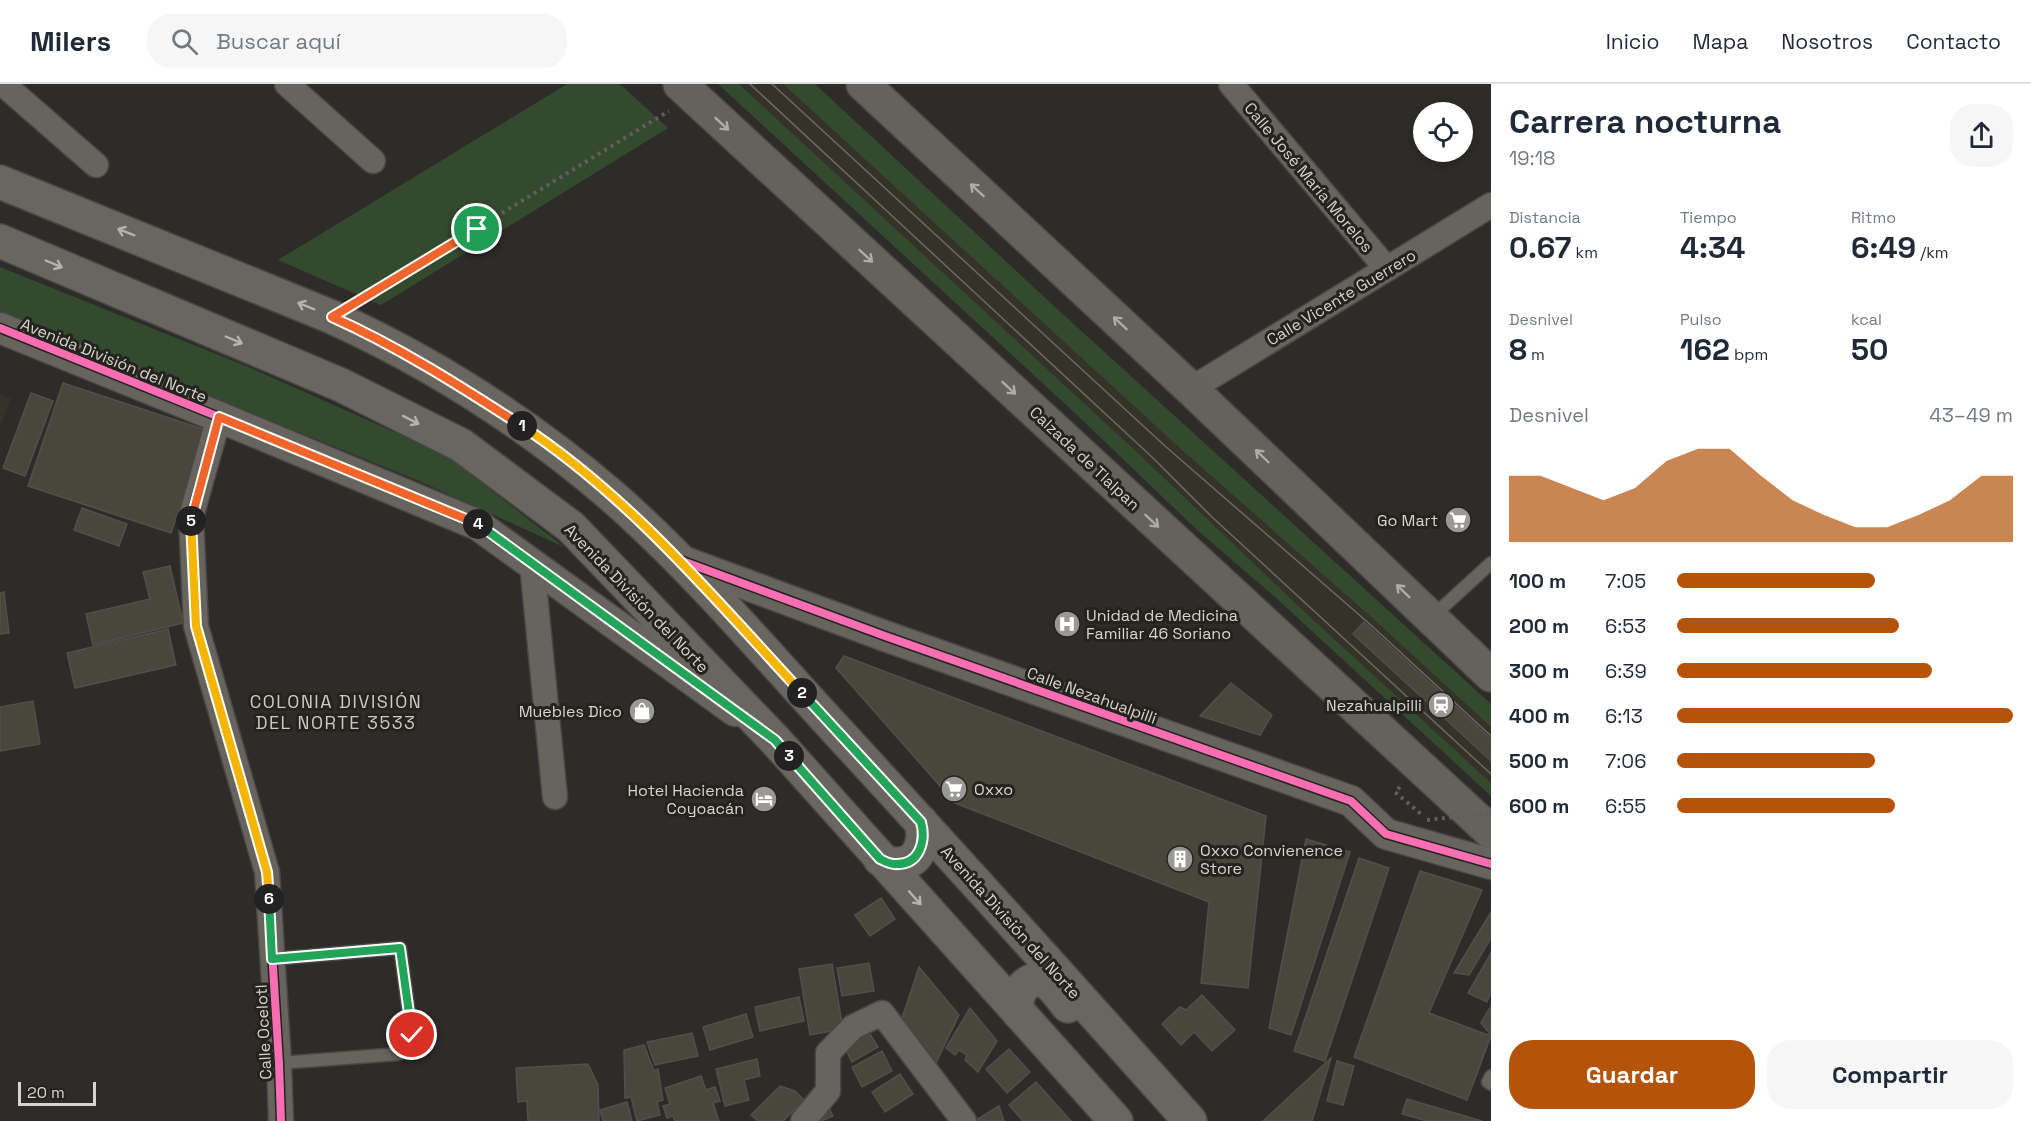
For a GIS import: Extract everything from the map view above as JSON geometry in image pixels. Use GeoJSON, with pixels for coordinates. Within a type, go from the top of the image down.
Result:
{"type":"FeatureCollection","features":[{"type":"Feature","properties":{"kind":"highway"},"geometry":{"type":"LineString","coordinates":[[876,88],[1491,675]]}},
{"type":"Feature","properties":{"kind":"highway","name":"Calzada de Tlalpan"},"geometry":{"type":"LineString","coordinates":[[686,90],[1491,832]]}},
{"type":"Feature","properties":{"kind":"main road","name":"Avenida División del Norte"},"geometry":{"type":"LineString","coordinates":[[0,182],[381,339],[544,441],[613,498],[677,559],[921,822],[1190,1121]]}},
{"type":"Feature","properties":{"kind":"main road","name":"Avenida División del Norte"},"geometry":{"type":"LineString","coordinates":[[0,241],[341,385],[461,445],[571,527],[775,740],[1019,1013],[1110,1120]]}},
{"type":"Feature","properties":{"kind":"main road"},"geometry":{"type":"LineString","coordinates":[[880,859],[893,864],[911,859],[918,854],[923,843],[921,822]]}},
{"type":"Feature","properties":{"kind":"main road"},"geometry":{"type":"LineString","coordinates":[[1019,1013],[1016,1000],[1022,988],[1035,981],[1050,985],[1162,1121]]}},
{"type":"Feature","properties":{"kind":"street"},"geometry":{"type":"LineString","coordinates":[[3,84],[96,165]]}},
{"type":"Feature","properties":{"kind":"street"},"geometry":{"type":"LineString","coordinates":[[287,84],[374,160]]}},
{"type":"Feature","properties":{"kind":"street","name":"Calle José María Morelos"},"geometry":{"type":"LineString","coordinates":[[1231,84],[1387,269]]}},
{"type":"Feature","properties":{"kind":"street","name":"Calle Vicente Guerrero"},"geometry":{"type":"LineString","coordinates":[[1191,389],[1491,205]]}},
{"type":"Feature","properties":{"kind":"street","name":"Avenida División del Norte"},"geometry":{"type":"LineString","coordinates":[[0,328],[478,525],[775,740]]}},
{"type":"Feature","properties":{"kind":"street","name":"Calle Ocelotl"},"geometry":{"type":"LineString","coordinates":[[219,417],[191,517],[196,626],[267,872],[281,1121]]}},
{"type":"Feature","properties":{"kind":"street","name":"Calle Nezahualpilli"},"geometry":{"type":"LineString","coordinates":[[677,559],[896,640],[1351,801],[1386,834],[1491,864]]}},
{"type":"Feature","properties":{"kind":"street"},"geometry":{"type":"LineString","coordinates":[[532,564],[555,797]]}},
{"type":"Feature","properties":{"kind":"street"},"geometry":{"type":"LineString","coordinates":[[803,1121],[828,1091],[828,1053],[853,1028],[882,1013],[964,1121]]}},
{"type":"Feature","properties":{"kind":"lane"},"geometry":{"type":"LineString","coordinates":[[1432,618],[1491,563]]}},
{"type":"Feature","properties":{"kind":"lane"},"geometry":{"type":"LineString","coordinates":[[272,959],[400,948],[412,1035],[399,1054],[279,1063]]}},
{"type":"Feature","properties":{"kind":"lane"},"geometry":{"type":"LineString","coordinates":[[1491,1076],[1488,1082],[1491,1084]]}},
{"type":"Feature","properties":{"kind":"path"},"geometry":{"type":"LineString","coordinates":[[332,317],[686,90]]}},
{"type":"Feature","properties":{"kind":"path"},"geometry":{"type":"LineString","coordinates":[[1395,792],[1427,820],[1491,813]]}},
{"type":"Feature","properties":{"kind":"shaded area"},"geometry":{"type":"Polygon","coordinates":[[[739,84],[783,84],[1183,451],[1370,616],[1491,727],[1491,783],[1307,614],[1139,454],[739,84]]]}},
{"type":"Feature","properties":{"kind":"shaded area"},"geometry":{"type":"Polygon","coordinates":[[[0,394],[11,398],[0,426],[0,394]]]}},
{"type":"Feature","properties":{"kind":"green space"},"geometry":{"type":"Polygon","coordinates":[[[567,84],[620,84],[668,128],[381,305],[278,260],[567,84]]]}},
{"type":"Feature","properties":{"kind":"green space"},"geometry":{"type":"Polygon","coordinates":[[[718,84],[739,84],[1491,783],[1491,796],[1276,598],[1195,528],[1077,415],[718,84]]]}},
{"type":"Feature","properties":{"kind":"green space"},"geometry":{"type":"Polygon","coordinates":[[[783,84],[815,84],[1055,307],[1491,704],[1491,727],[1370,616],[1183,451],[783,84]]]}},
{"type":"Feature","properties":{"kind":"green space"},"geometry":{"type":"Polygon","coordinates":[[[0,267],[246,366],[446,455],[564,547],[419,481],[0,311],[0,267]]]}},
{"type":"Feature","properties":{"kind":"building"},"geometry":{"type":"Polygon","coordinates":[[[63,383],[206,430],[171,533],[28,486],[63,383]]]}},
{"type":"Feature","properties":{"kind":"building"},"geometry":{"type":"Polygon","coordinates":[[[31,393],[53,401],[25,476],[3,468],[31,393]]]}},
{"type":"Feature","properties":{"kind":"building"},"geometry":{"type":"Polygon","coordinates":[[[82,508],[127,524],[119,546],[74,530],[82,508]]]}},
{"type":"Feature","properties":{"kind":"building"},"geometry":{"type":"Polygon","coordinates":[[[170,566],[183,623],[93,645],[86,614],[150,599],[143,572],[170,566]]]}},
{"type":"Feature","properties":{"kind":"building"},"geometry":{"type":"Polygon","coordinates":[[[4,592],[9,633],[0,634],[0,593],[4,592]]]}},
{"type":"Feature","properties":{"kind":"building"},"geometry":{"type":"Polygon","coordinates":[[[1364,622],[1491,739],[1491,761],[1353,634],[1364,622]]]}},
{"type":"Feature","properties":{"kind":"building"},"geometry":{"type":"Polygon","coordinates":[[[168,629],[176,665],[75,688],[67,653],[168,629]]]}},
{"type":"Feature","properties":{"kind":"building","name":"Oxxo Convienence Store"},"geometry":{"type":"Polygon","coordinates":[[[844,656],[1266,816],[1248,988],[1201,983],[1209,902],[955,803],[836,668],[844,656]]]}},
{"type":"Feature","properties":{"kind":"building"},"geometry":{"type":"Polygon","coordinates":[[[1231,683],[1272,715],[1260,735],[1200,716],[1231,683]]]}},
{"type":"Feature","properties":{"kind":"building"},"geometry":{"type":"Polygon","coordinates":[[[33,701],[40,744],[0,751],[0,707],[33,701]]]}},
{"type":"Feature","properties":{"kind":"building"},"geometry":{"type":"Polygon","coordinates":[[[1306,839],[1350,852],[1291,1035],[1269,1028],[1306,839]]]}},
{"type":"Feature","properties":{"kind":"building"},"geometry":{"type":"Polygon","coordinates":[[[1359,858],[1389,868],[1325,1061],[1294,1051],[1359,858]]]}},
{"type":"Feature","properties":{"kind":"building"},"geometry":{"type":"Polygon","coordinates":[[[1420,871],[1482,890],[1429,1013],[1491,1036],[1467,1100],[1354,1057],[1420,871]]]}},
{"type":"Feature","properties":{"kind":"building"},"geometry":{"type":"Polygon","coordinates":[[[881,898],[895,919],[870,936],[855,915],[881,898]]]}},
{"type":"Feature","properties":{"kind":"building"},"geometry":{"type":"Polygon","coordinates":[[[1491,912],[1491,938],[1469,975],[1454,973],[1491,912]]]}},
{"type":"Feature","properties":{"kind":"building"},"geometry":{"type":"Polygon","coordinates":[[[1491,953],[1491,993],[1487,1002],[1468,993],[1491,953]]]}},
{"type":"Feature","properties":{"kind":"building"},"geometry":{"type":"Polygon","coordinates":[[[869,963],[874,991],[842,996],[837,968],[869,963]]]}},
{"type":"Feature","properties":{"kind":"building"},"geometry":{"type":"Polygon","coordinates":[[[832,964],[843,1029],[810,1035],[799,969],[832,964]]]}},
{"type":"Feature","properties":{"kind":"building"},"geometry":{"type":"Polygon","coordinates":[[[919,967],[959,1015],[934,1067],[899,1027],[919,967]]]}},
{"type":"Feature","properties":{"kind":"building"},"geometry":{"type":"Polygon","coordinates":[[[1202,995],[1235,1030],[1212,1051],[1194,1032],[1181,1045],[1162,1024],[1180,1007],[1186,1010],[1202,995]]]}},
{"type":"Feature","properties":{"kind":"building"},"geometry":{"type":"Polygon","coordinates":[[[799,997],[804,1021],[760,1031],[755,1007],[799,997]]]}},
{"type":"Feature","properties":{"kind":"building"},"geometry":{"type":"Polygon","coordinates":[[[1491,1006],[1491,1035],[1481,1023],[1491,1006]]]}},
{"type":"Feature","properties":{"kind":"building"},"geometry":{"type":"Polygon","coordinates":[[[970,1008],[997,1041],[978,1072],[965,1060],[967,1055],[959,1050],[955,1055],[946,1048],[970,1008]]]}},
{"type":"Feature","properties":{"kind":"building"},"geometry":{"type":"Polygon","coordinates":[[[746,1014],[753,1037],[710,1050],[703,1027],[746,1014]]]}},
{"type":"Feature","properties":{"kind":"building"},"geometry":{"type":"Polygon","coordinates":[[[864,1024],[878,1047],[852,1062],[842,1042],[864,1024]]]}},
{"type":"Feature","properties":{"kind":"building"},"geometry":{"type":"Polygon","coordinates":[[[692,1033],[698,1056],[655,1065],[647,1042],[692,1033]]]}},
{"type":"Feature","properties":{"kind":"building"},"geometry":{"type":"Polygon","coordinates":[[[644,1045],[654,1071],[658,1069],[663,1100],[657,1102],[660,1115],[637,1121],[631,1097],[625,1098],[624,1050],[644,1045]]]}},
{"type":"Feature","properties":{"kind":"building"},"geometry":{"type":"Polygon","coordinates":[[[1009,1049],[1030,1072],[1007,1093],[986,1069],[1009,1049]]]}},
{"type":"Feature","properties":{"kind":"building"},"geometry":{"type":"Polygon","coordinates":[[[882,1051],[892,1071],[862,1087],[852,1067],[882,1051]]]}},
{"type":"Feature","properties":{"kind":"building"},"geometry":{"type":"Polygon","coordinates":[[[1331,1058],[1312,1121],[1263,1121],[1331,1058]]]}},
{"type":"Feature","properties":{"kind":"building"},"geometry":{"type":"Polygon","coordinates":[[[757,1059],[760,1076],[744,1080],[749,1100],[725,1106],[716,1069],[757,1059]]]}},
{"type":"Feature","properties":{"kind":"building"},"geometry":{"type":"Polygon","coordinates":[[[1337,1061],[1354,1066],[1343,1105],[1327,1101],[1337,1061]]]}},
{"type":"Feature","properties":{"kind":"building"},"geometry":{"type":"Polygon","coordinates":[[[588,1064],[598,1085],[599,1121],[528,1121],[527,1101],[518,1102],[516,1068],[588,1064]]]}},
{"type":"Feature","properties":{"kind":"building"},"geometry":{"type":"Polygon","coordinates":[[[900,1074],[913,1094],[885,1112],[872,1092],[900,1074]]]}},
{"type":"Feature","properties":{"kind":"building"},"geometry":{"type":"Polygon","coordinates":[[[701,1076],[706,1090],[715,1087],[720,1101],[713,1103],[719,1121],[675,1121],[673,1116],[667,1118],[663,1106],[670,1104],[665,1088],[701,1076]]]}},
{"type":"Feature","properties":{"kind":"building"},"geometry":{"type":"Polygon","coordinates":[[[1036,1082],[1071,1121],[1023,1121],[1009,1105],[1036,1082]]]}},
{"type":"Feature","properties":{"kind":"building"},"geometry":{"type":"Polygon","coordinates":[[[780,1086],[795,1091],[804,1100],[783,1121],[758,1121],[751,1115],[780,1086]]]}},
{"type":"Feature","properties":{"kind":"building"},"geometry":{"type":"Polygon","coordinates":[[[1407,1099],[1482,1121],[1427,1121],[1402,1114],[1407,1099]]]}},
{"type":"Feature","properties":{"kind":"building"},"geometry":{"type":"Polygon","coordinates":[[[627,1102],[632,1121],[603,1121],[600,1110],[627,1102]]]}},
{"type":"Feature","properties":{"kind":"building"},"geometry":{"type":"Polygon","coordinates":[[[827,1104],[833,1116],[821,1121],[815,1110],[827,1104]]]}},
{"type":"Feature","properties":{"kind":"building"},"geometry":{"type":"Polygon","coordinates":[[[999,1106],[1004,1121],[976,1120],[999,1106]]]}},
{"type":"Feature","properties":{"kind":"tram line"},"geometry":{"type":"LineString","coordinates":[[750,84],[1153,458],[1212,517],[1491,774]]}},
{"type":"Feature","properties":{"kind":"tram line"},"geometry":{"type":"LineString","coordinates":[[772,84],[1165,446],[1372,626],[1491,736]]}},
{"type":"Feature","properties":{"kind":"cycle path"},"geometry":{"type":"LineString","coordinates":[[0,328],[478,525],[775,740]]}},
{"type":"Feature","properties":{"kind":"cycle path"},"geometry":{"type":"LineString","coordinates":[[219,417],[191,517],[196,626],[267,872],[281,1121]]}},
{"type":"Feature","properties":{"kind":"cycle path"},"geometry":{"type":"LineString","coordinates":[[677,559],[885,636],[1351,801],[1386,834],[1491,864]]}},
{"type":"Feature","properties":{"kind":"place","name":"Go Mart"},"geometry":{"type":"Point","coordinates":[1458,520]}},
{"type":"Feature","properties":{"kind":"place","name":"Unidad de Medicina Familiar 46 Soriano"},"geometry":{"type":"Point","coordinates":[1067,624]}},
{"type":"Feature","properties":{"kind":"place","name":"Nezahualpilli"},"geometry":{"type":"Point","coordinates":[1441,705]}},
{"type":"Feature","properties":{"kind":"place","name":"Muebles Dico"},"geometry":{"type":"Point","coordinates":[642,711]}},
{"type":"Feature","properties":{"kind":"place","name":"Oxxo"},"geometry":{"type":"Point","coordinates":[954,789]}},
{"type":"Feature","properties":{"kind":"place","name":"Hotel Hacienda Coyoacán"},"geometry":{"type":"Point","coordinates":[764,799]}},
{"type":"Feature","properties":{"kind":"place","name":"Oxxo Convienence Store"},"geometry":{"type":"Point","coordinates":[1180,859]}},
{"type":"Feature","properties":{"kind":"district","name":"COLONIA DIVISIÓN DEL NORTE 3533"},"geometry":{"type":"Point","coordinates":[336,712]}},
{"type":"Feature","properties":{"kind":"route"},"geometry":{"type":"LineString","coordinates":[[412,1035],[400,948],[272,959],[267,872],[196,626],[191,517],[219,417],[478,525],[775,740],[880,859],[893,864],[903,863],[918,854],[923,843],[921,822],[677,559],[613,498],[544,441],[456,383],[381,339],[332,317],[477,229]]}}]}
